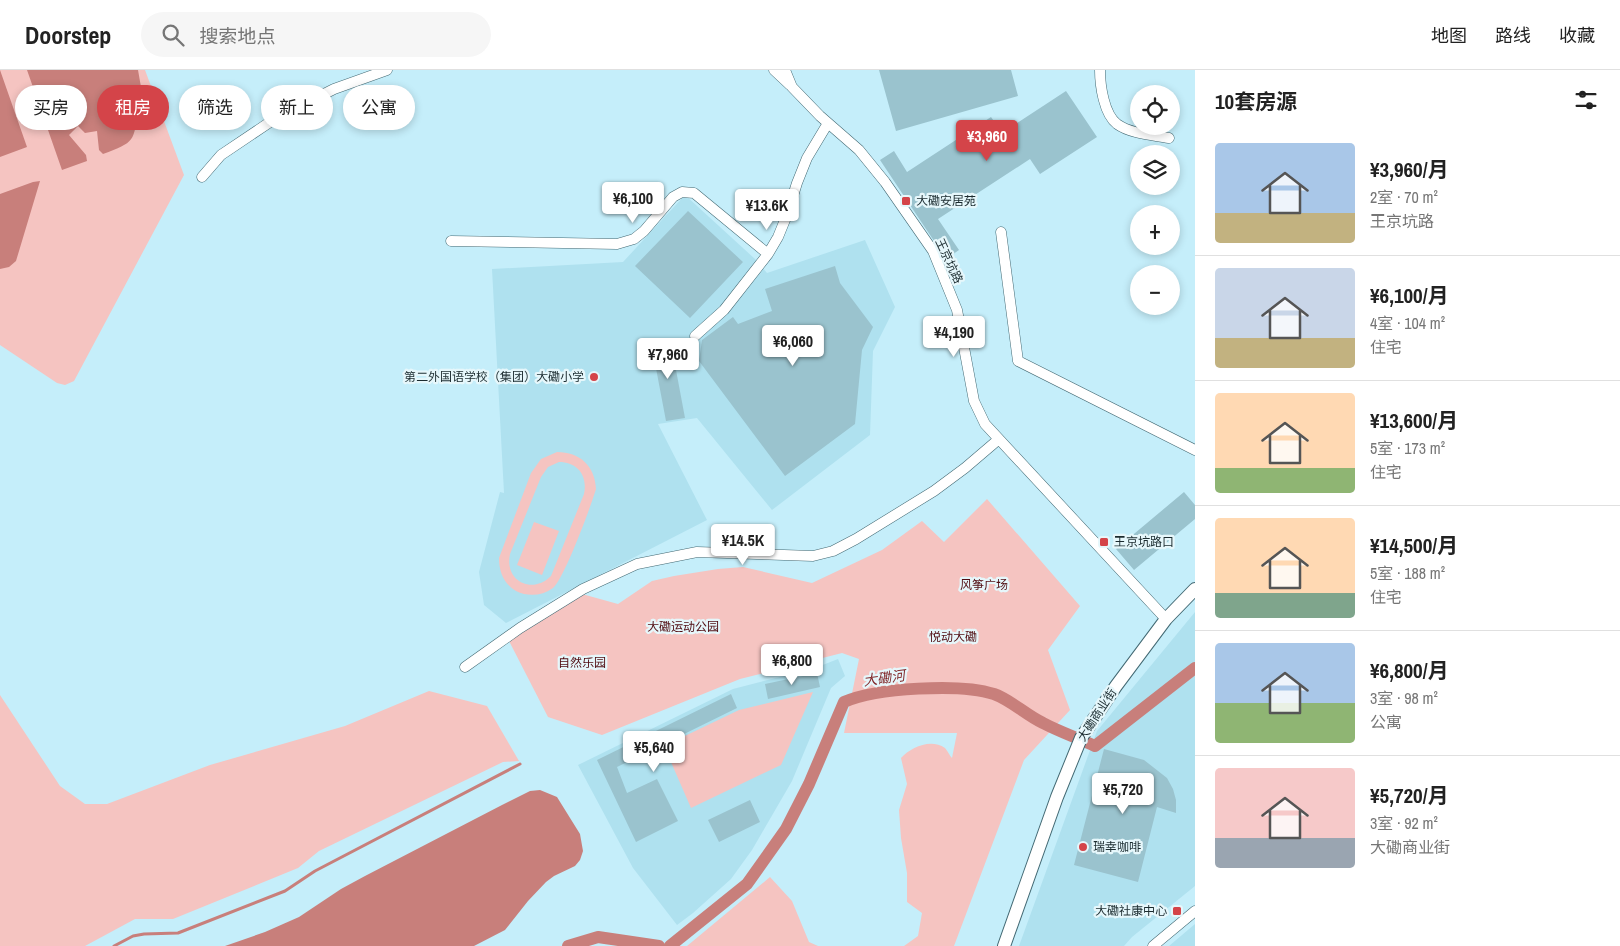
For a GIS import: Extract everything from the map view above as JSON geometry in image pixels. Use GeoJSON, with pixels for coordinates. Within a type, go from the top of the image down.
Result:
{"type":"FeatureCollection","features":[{"type":"Feature","properties":{"kind":"street"},"geometry":{"type":"LineString","coordinates":[[202,177],[221,156],[273,120],[334,89],[387,70]]}},
{"type":"Feature","properties":{"kind":"street"},"geometry":{"type":"LineString","coordinates":[[774,70],[792,87]]}},
{"type":"Feature","properties":{"kind":"street","name":"王京坑路"},"geometry":{"type":"LineString","coordinates":[[785,70],[792,87],[828,123],[859,150],[885,182],[933,251],[957,310],[974,401],[985,424],[1166,619]]}},
{"type":"Feature","properties":{"kind":"street"},"geometry":{"type":"LineString","coordinates":[[1100,70],[1100,84],[1106,108],[1116,124],[1130,130],[1169,138]]}},
{"type":"Feature","properties":{"kind":"street"},"geometry":{"type":"LineString","coordinates":[[695,336],[724,310],[768,254],[787,215],[807,158],[828,123]]}},
{"type":"Feature","properties":{"kind":"street"},"geometry":{"type":"LineString","coordinates":[[451,241],[617,244],[634,239],[644,231],[673,197],[682,192],[694,193],[768,254]]}},
{"type":"Feature","properties":{"kind":"street"},"geometry":{"type":"LineString","coordinates":[[1001,232],[1018,361],[1195,450]]}},
{"type":"Feature","properties":{"kind":"street"},"geometry":{"type":"LineString","coordinates":[[465,667],[520,628],[583,589],[637,564],[697,552],[813,556],[833,551],[934,491],[965,468],[998,439]]}},
{"type":"Feature","properties":{"kind":"street","name":"大磡商业街"},"geometry":{"type":"LineString","coordinates":[[1004,946],[1057,798],[1081,738],[1116,686],[1166,619],[1195,589]]}},
{"type":"Feature","properties":{"kind":"street"},"geometry":{"type":"LineString","coordinates":[[1153,946],[1195,910]]}},
{"type":"Feature","properties":{"kind":"shaded area"},"geometry":{"type":"Polygon","coordinates":[[[0,70],[15,113],[15,130],[21,130],[27,147],[0,157],[0,70]]]}},
{"type":"Feature","properties":{"kind":"shaded area"},"geometry":{"type":"Polygon","coordinates":[[[27,70],[138,70],[141,85],[97,85],[97,130],[135,130],[134,134],[121,147],[103,154],[99,150],[97,131],[85,133],[82,130],[87,130],[87,85],[32,85],[27,70]]]}},
{"type":"Feature","properties":{"kind":"shaded area"},"geometry":{"type":"Polygon","coordinates":[[[48,130],[74,130],[69,135],[86,155],[87,161],[62,170],[48,130]]]}},
{"type":"Feature","properties":{"kind":"shaded area"},"geometry":{"type":"Polygon","coordinates":[[[40,181],[16,261],[9,267],[0,269],[0,194],[40,181]]]}},
{"type":"Feature","properties":{"kind":"shaded area","name":"第二外国语学校（集团）大磡小学"},"geometry":{"type":"Polygon","coordinates":[[[685,195],[755,259],[767,273],[865,240],[895,307],[873,351],[870,435],[772,510],[697,418],[658,424],[707,520],[506,623],[484,605],[479,572],[500,492],[504,493],[492,269],[623,262],[685,195]]]}},
{"type":"Feature","properties":{"kind":"shaded area"},"geometry":{"type":"Polygon","coordinates":[[[1195,612],[1195,886],[1132,937],[1124,946],[1019,946],[1097,731],[1195,612]]]}},
{"type":"Feature","properties":{"kind":"shaded area"},"geometry":{"type":"Polygon","coordinates":[[[838,659],[845,676],[831,688],[792,781],[752,850],[731,879],[677,925],[633,868],[578,765],[733,689],[815,668],[838,659]]]}},
{"type":"Feature","properties":{"kind":"shaded area"},"geometry":{"type":"Polygon","coordinates":[[[540,790],[557,797],[580,834],[583,851],[580,860],[575,866],[546,882],[505,930],[474,946],[225,946],[265,932],[299,917],[341,889],[365,876],[530,791],[540,790]]]}},
{"type":"Feature","properties":{"kind":"shaded area"},"geometry":{"type":"Polygon","coordinates":[[[1195,924],[1195,946],[1169,946],[1195,924]]]}},
{"type":"Feature","properties":{"kind":"green space"},"geometry":{"type":"Polygon","coordinates":[[[0,70],[145,70],[151,85],[97,85],[97,130],[167,130],[184,175],[74,381],[65,385],[57,383],[0,345],[0,70]]]}},
{"type":"Feature","properties":{"kind":"green space"},"geometry":{"type":"Polygon","coordinates":[[[557,452],[579,458],[585,462],[593,474],[596,489],[577,542],[558,582],[549,591],[530,595],[516,591],[508,585],[501,573],[499,558],[531,473],[541,459],[557,452]],[[559,462],[548,467],[541,477],[510,554],[511,572],[515,578],[528,585],[544,582],[551,576],[584,494],[584,481],[580,471],[571,464],[559,462]]]}},
{"type":"Feature","properties":{"kind":"green space","name":"悦动大磡"},"geometry":{"type":"Polygon","coordinates":[[[987,499],[1080,606],[1048,650],[1070,710],[1024,760],[954,946],[904,946],[918,936],[922,913],[907,902],[907,873],[901,838],[899,810],[907,784],[901,758],[916,747],[934,744],[945,748],[952,758],[957,733],[844,733],[859,659],[842,653],[740,679],[602,735],[548,717],[508,639],[582,594],[618,604],[652,581],[674,576],[743,567],[812,583],[882,550],[922,521],[944,542],[987,499]]]}},
{"type":"Feature","properties":{"kind":"green space"},"geometry":{"type":"Polygon","coordinates":[[[534,522],[559,531],[542,575],[517,565],[534,522]]]}},
{"type":"Feature","properties":{"kind":"green space"},"geometry":{"type":"Polygon","coordinates":[[[429,691],[487,706],[519,761],[503,762],[319,851],[298,868],[173,919],[135,919],[85,946],[0,946],[0,695],[60,786],[85,804],[107,804],[210,765],[345,726],[429,691]]]}},
{"type":"Feature","properties":{"kind":"green space"},"geometry":{"type":"Polygon","coordinates":[[[813,692],[781,765],[691,808],[664,746],[739,710],[813,692]]]}},
{"type":"Feature","properties":{"kind":"green space"},"geometry":{"type":"Polygon","coordinates":[[[770,877],[792,901],[809,942],[818,946],[687,946],[770,877]]]}},
{"type":"Feature","properties":{"kind":"building"},"geometry":{"type":"Polygon","coordinates":[[[879,70],[1011,70],[1018,96],[896,131],[879,70]]]}},
{"type":"Feature","properties":{"kind":"building"},"geometry":{"type":"Polygon","coordinates":[[[1066,91],[1097,137],[1040,174],[1030,159],[938,219],[959,250],[946,259],[880,160],[894,151],[907,172],[991,117],[1002,133],[1066,91]]]}},
{"type":"Feature","properties":{"kind":"building"},"geometry":{"type":"Polygon","coordinates":[[[688,211],[743,262],[690,318],[635,266],[688,211]]]}},
{"type":"Feature","properties":{"kind":"building"},"geometry":{"type":"Polygon","coordinates":[[[835,266],[840,283],[873,327],[862,350],[855,424],[785,476],[699,361],[702,340],[733,317],[738,324],[772,311],[765,289],[835,266]]]}},
{"type":"Feature","properties":{"kind":"building"},"geometry":{"type":"Polygon","coordinates":[[[670,338],[685,418],[666,421],[651,342],[670,338]]]}},
{"type":"Feature","properties":{"kind":"building"},"geometry":{"type":"Polygon","coordinates":[[[1184,492],[1195,505],[1195,519],[1134,570],[1116,549],[1184,492]]]}},
{"type":"Feature","properties":{"kind":"building"},"geometry":{"type":"Polygon","coordinates":[[[817,673],[820,687],[768,699],[765,684],[817,673]]]}},
{"type":"Feature","properties":{"kind":"building"},"geometry":{"type":"Polygon","coordinates":[[[731,694],[737,708],[617,767],[627,793],[657,779],[678,821],[636,842],[597,760],[731,694]]]}},
{"type":"Feature","properties":{"kind":"building"},"geometry":{"type":"Polygon","coordinates":[[[1104,749],[1144,760],[1167,778],[1176,800],[1176,813],[1157,807],[1138,882],[1074,865],[1104,749]]]}},
{"type":"Feature","properties":{"kind":"building"},"geometry":{"type":"Polygon","coordinates":[[[750,800],[760,822],[719,842],[708,820],[750,800]]]}},
{"type":"Feature","properties":{"kind":"waterway","name":"大磡河"},"geometry":{"type":"LineString","coordinates":[[670,946],[747,884],[786,829],[809,784],[844,702],[858,697],[897,690],[940,688],[979,691],[994,694],[1043,723],[1095,746],[1195,668]]}},
{"type":"Feature","properties":{"kind":"waterway"},"geometry":{"type":"LineString","coordinates":[[114,946],[133,936],[178,933],[285,891],[315,871],[520,764]]}},
{"type":"Feature","properties":{"kind":"waterway","name":"大磡河"},"geometry":{"type":"LineString","coordinates":[[568,946],[598,937],[659,946]]}},
{"type":"Feature","properties":{"kind":"place","name":"大磡安居苑"},"geometry":{"type":"Point","coordinates":[906,201]}},
{"type":"Feature","properties":{"kind":"place","name":"第二外国语学校（集团）大磡小学"},"geometry":{"type":"Point","coordinates":[594,377]}},
{"type":"Feature","properties":{"kind":"place","name":"王京坑路口"},"geometry":{"type":"Point","coordinates":[1104,542]}},
{"type":"Feature","properties":{"kind":"place","name":"瑞幸咖啡"},"geometry":{"type":"Point","coordinates":[1083,847]}},
{"type":"Feature","properties":{"kind":"place","name":"大磡社康中心"},"geometry":{"type":"Point","coordinates":[1177,911]}},
{"type":"Feature","properties":{"kind":"park label","name":"风筝广场"},"geometry":{"type":"Point","coordinates":[984,585]}},
{"type":"Feature","properties":{"kind":"park label","name":"大磡运动公园"},"geometry":{"type":"Point","coordinates":[683,627]}},
{"type":"Feature","properties":{"kind":"park label","name":"自然乐园"},"geometry":{"type":"Point","coordinates":[582,663]}}]}
